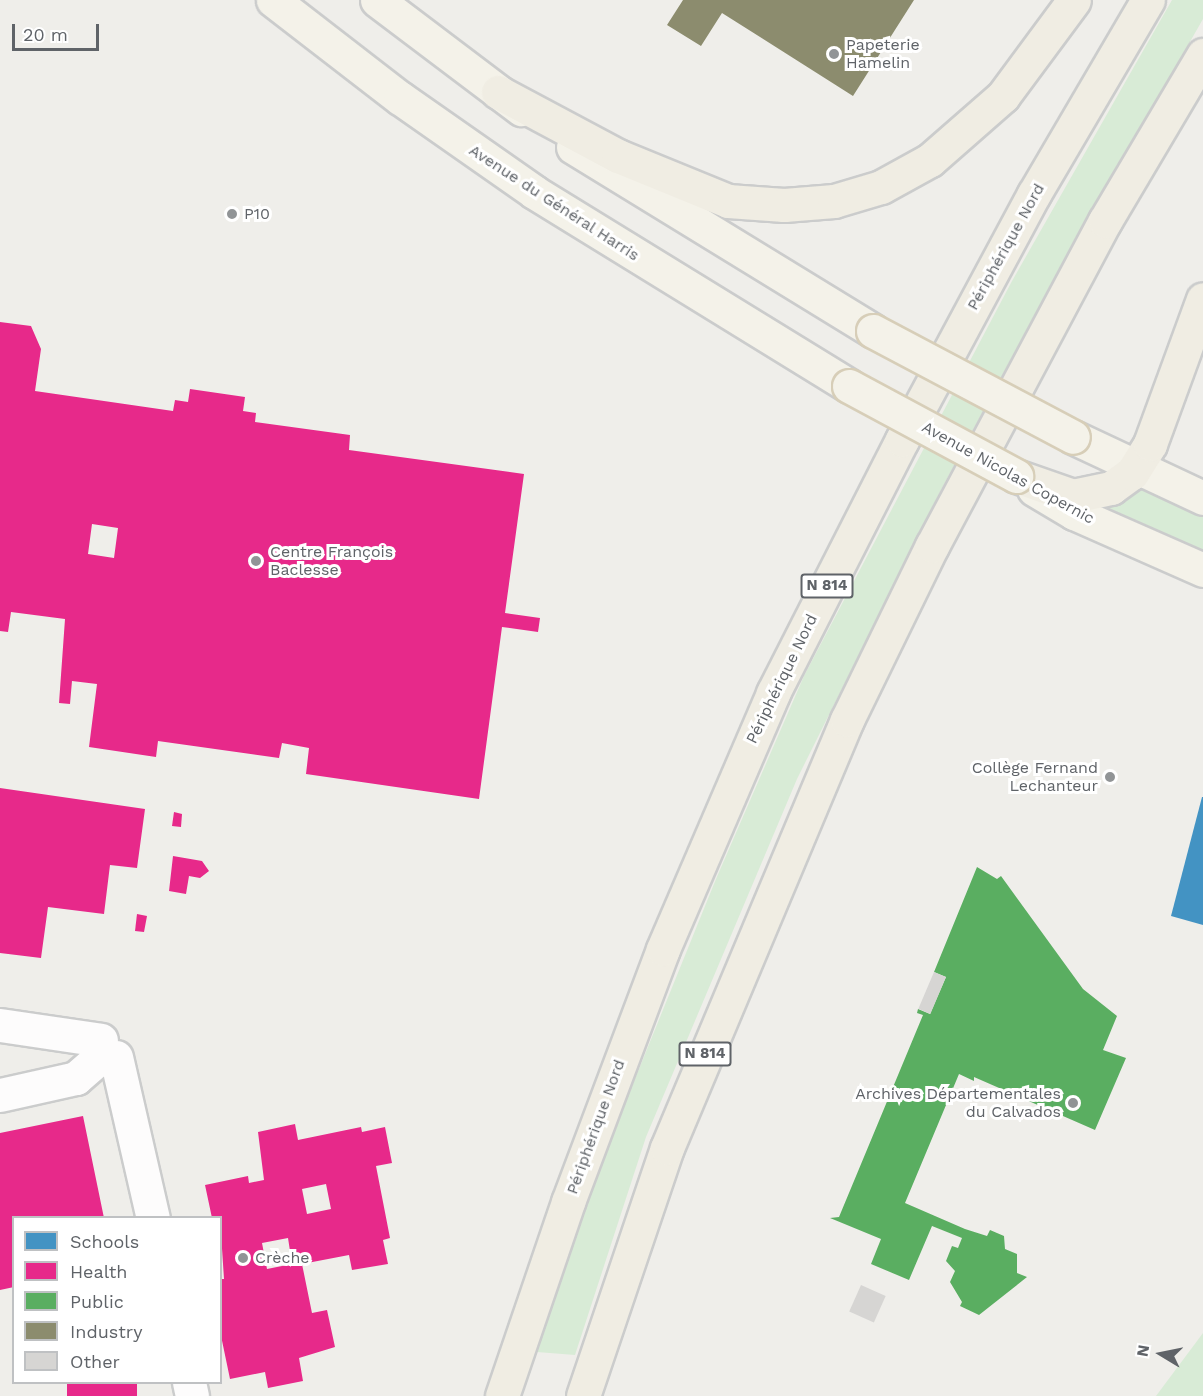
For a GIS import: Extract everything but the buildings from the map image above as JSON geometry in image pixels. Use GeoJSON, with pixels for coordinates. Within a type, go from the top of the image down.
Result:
{"type":"FeatureCollection","features":[{"type":"Feature","properties":{"kind":"highway"},"geometry":{"type":"LineString","coordinates":[[498,92],[618,156],[728,201],[784,205],[834,201],[881,187],[930,160],[1003,96],[1074,0]]}},
{"type":"Feature","properties":{"kind":"highway","name":"Périphérique Nord"},"geometry":{"type":"LineString","coordinates":[[502,1396],[568,1202],[663,949],[773,693],[902,440],[1029,204],[1148,0]]}},
{"type":"Feature","properties":{"kind":"highway","name":"N 814"},"geometry":{"type":"LineString","coordinates":[[583,1396],[667,1148],[847,720],[932,546],[1100,231],[1203,55]]}},
{"type":"Feature","properties":{"kind":"highway"},"geometry":{"type":"LineString","coordinates":[[1016,476],[1045,491],[1090,495],[1111,488],[1138,468],[1203,299]]}},
{"type":"Feature","properties":{"kind":"main road","name":"Avenue du Général Harris"},"geometry":{"type":"LineString","coordinates":[[273,0],[400,98],[534,192],[849,386]]}},
{"type":"Feature","properties":{"kind":"main road"},"geometry":{"type":"LineString","coordinates":[[376,0],[577,150],[873,331],[1073,437],[1203,498]]}},
{"type":"Feature","properties":{"kind":"main road","name":"Avenue Nicolas Copernic"},"geometry":{"type":"LineString","coordinates":[[849,386],[1016,476]]}},
{"type":"Feature","properties":{"kind":"main road","name":"Avenue Nicolas Copernic"},"geometry":{"type":"LineString","coordinates":[[1045,491],[1203,570]]}},
{"type":"Feature","properties":{"kind":"lane"},"geometry":{"type":"LineString","coordinates":[[0,1025],[106,1051]]}},
{"type":"Feature","properties":{"kind":"lane"},"geometry":{"type":"LineString","coordinates":[[0,1095],[75,1078],[106,1051]]}},
{"type":"Feature","properties":{"kind":"lane"},"geometry":{"type":"LineString","coordinates":[[106,1051],[152,1216]]}},
{"type":"Feature","properties":{"kind":"green space"},"geometry":{"type":"Polygon","coordinates":[[[1172,0],[1203,0],[1203,19],[1049,288],[942,488],[797,779],[646,1137],[575,1355],[537,1352],[579,1217],[716,879],[804,676],[1012,281],[1172,0]]]}},
{"type":"Feature","properties":{"kind":"green space"},"geometry":{"type":"Polygon","coordinates":[[[1141,477],[1203,506],[1203,561],[1092,503],[1141,477]]]}},
{"type":"Feature","properties":{"kind":"green space"},"geometry":{"type":"Polygon","coordinates":[[[1203,1333],[1203,1396],[1156,1396],[1203,1333]]]}},
{"type":"Feature","properties":{"kind":"place","name":"Papeterie Hamelin"},"geometry":{"type":"Point","coordinates":[834,54]}},
{"type":"Feature","properties":{"kind":"place","name":"P10"},"geometry":{"type":"Point","coordinates":[232,214]}},
{"type":"Feature","properties":{"kind":"place","name":"Centre François Baclesse"},"geometry":{"type":"Point","coordinates":[256,561]}},
{"type":"Feature","properties":{"kind":"place","name":"Collège Fernand Lechanteur"},"geometry":{"type":"Point","coordinates":[1110,777]}},
{"type":"Feature","properties":{"kind":"place","name":"Archives Départementales du Calvados"},"geometry":{"type":"Point","coordinates":[1073,1103]}},
{"type":"Feature","properties":{"kind":"place","name":"Crèche"},"geometry":{"type":"Point","coordinates":[243,1258]}}]}
